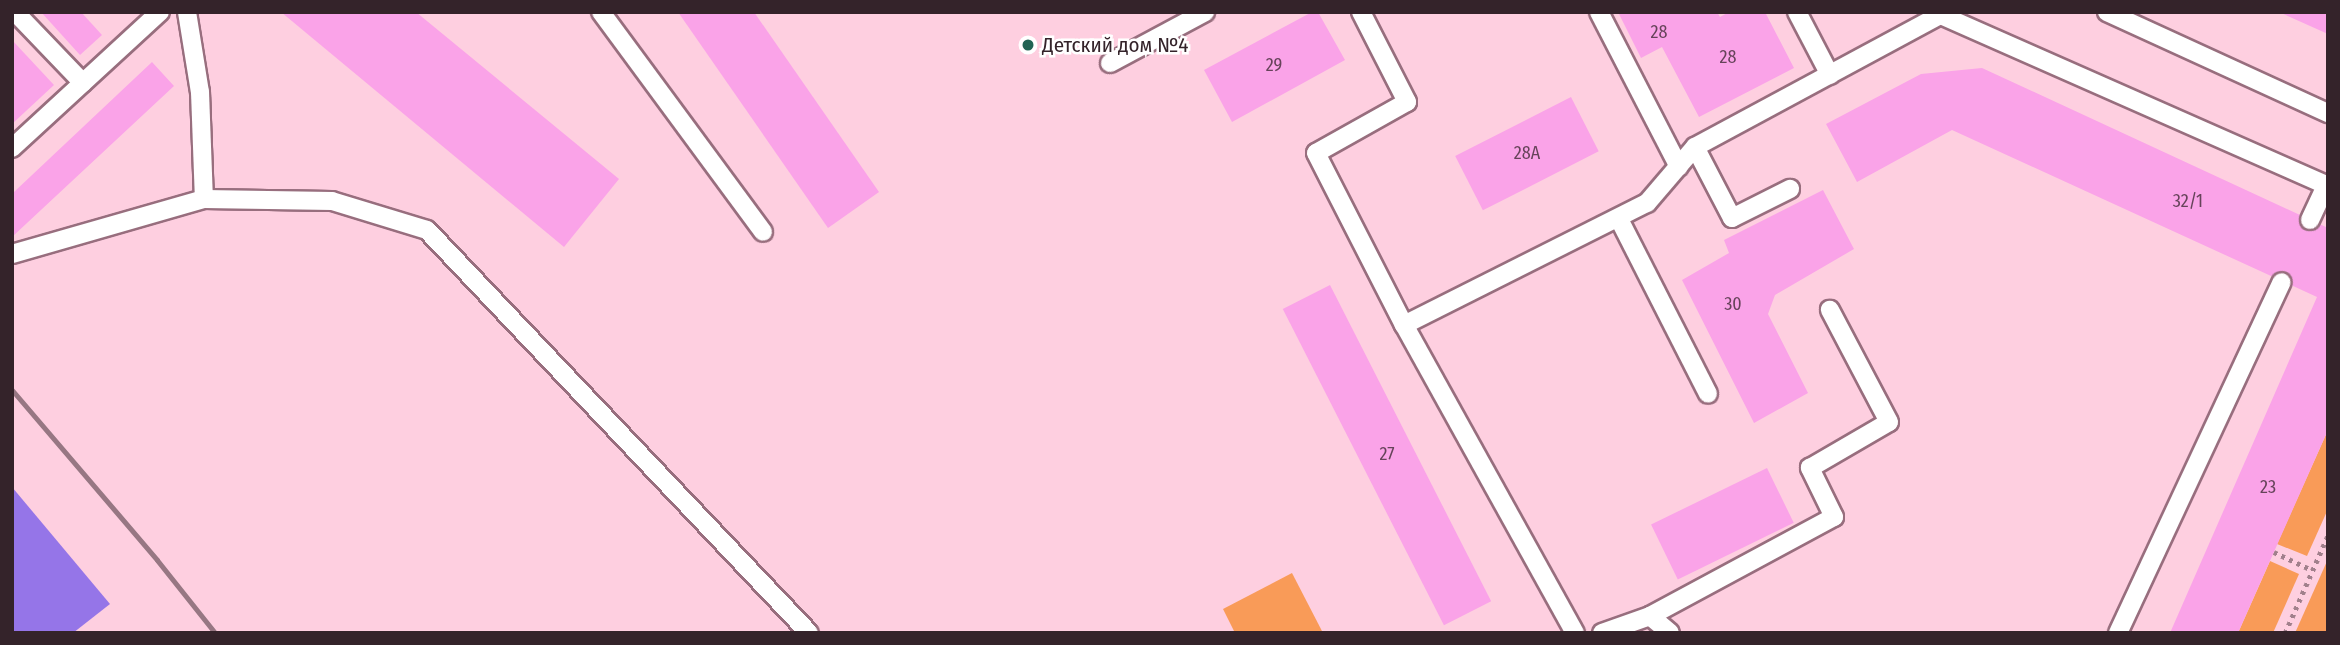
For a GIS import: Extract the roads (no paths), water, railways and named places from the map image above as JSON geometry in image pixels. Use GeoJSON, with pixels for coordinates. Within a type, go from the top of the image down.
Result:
{"type":"FeatureCollection","features":[{"type":"Feature","properties":{"kind":"lane"},"geometry":{"type":"LineString","coordinates":[[15,12],[83,83]]}},
{"type":"Feature","properties":{"kind":"lane"},"geometry":{"type":"LineString","coordinates":[[12,148],[160,12]]}},
{"type":"Feature","properties":{"kind":"lane"},"geometry":{"type":"LineString","coordinates":[[187,12],[200,92],[204,199]]}},
{"type":"Feature","properties":{"kind":"lane"},"geometry":{"type":"LineString","coordinates":[[601,12],[763,232]]}},
{"type":"Feature","properties":{"kind":"lane"},"geometry":{"type":"LineString","coordinates":[[1110,63],[1205,12]]}},
{"type":"Feature","properties":{"kind":"lane"},"geometry":{"type":"LineString","coordinates":[[1361,12],[1407,102],[1316,153],[1404,325],[1575,633]]}},
{"type":"Feature","properties":{"kind":"lane"},"geometry":{"type":"LineString","coordinates":[[1599,12],[1679,167]]}},
{"type":"Feature","properties":{"kind":"lane"},"geometry":{"type":"LineString","coordinates":[[1797,12],[1830,75]]}},
{"type":"Feature","properties":{"kind":"lane"},"geometry":{"type":"LineString","coordinates":[[2108,12],[2328,113]]}},
{"type":"Feature","properties":{"kind":"lane"},"geometry":{"type":"LineString","coordinates":[[1404,325],[1647,203],[1695,147],[1937,14],[2327,186],[2310,220]]}},
{"type":"Feature","properties":{"kind":"lane"},"geometry":{"type":"LineString","coordinates":[[1695,147],[1732,218],[1790,189]]}},
{"type":"Feature","properties":{"kind":"lane"},"geometry":{"type":"LineString","coordinates":[[12,254],[204,199],[332,201],[427,230],[809,633]]}},
{"type":"Feature","properties":{"kind":"lane"},"geometry":{"type":"LineString","coordinates":[[1619,219],[1708,394]]}},
{"type":"Feature","properties":{"kind":"lane"},"geometry":{"type":"LineString","coordinates":[[2118,633],[2282,282]]}},
{"type":"Feature","properties":{"kind":"lane"},"geometry":{"type":"LineString","coordinates":[[1602,633],[1650,615],[1834,517],[1810,468],[1889,422],[1830,310]]}},
{"type":"Feature","properties":{"kind":"lane"},"geometry":{"type":"LineString","coordinates":[[1650,615],[1670,633]]}},
{"type":"Feature","properties":{"kind":"railway"},"geometry":{"type":"LineString","coordinates":[[12,390],[157,560],[215,633]]}},
{"type":"Feature","properties":{"kind":"place","name":"Детский дом №4"},"geometry":{"type":"Point","coordinates":[1028,45]}}]}
